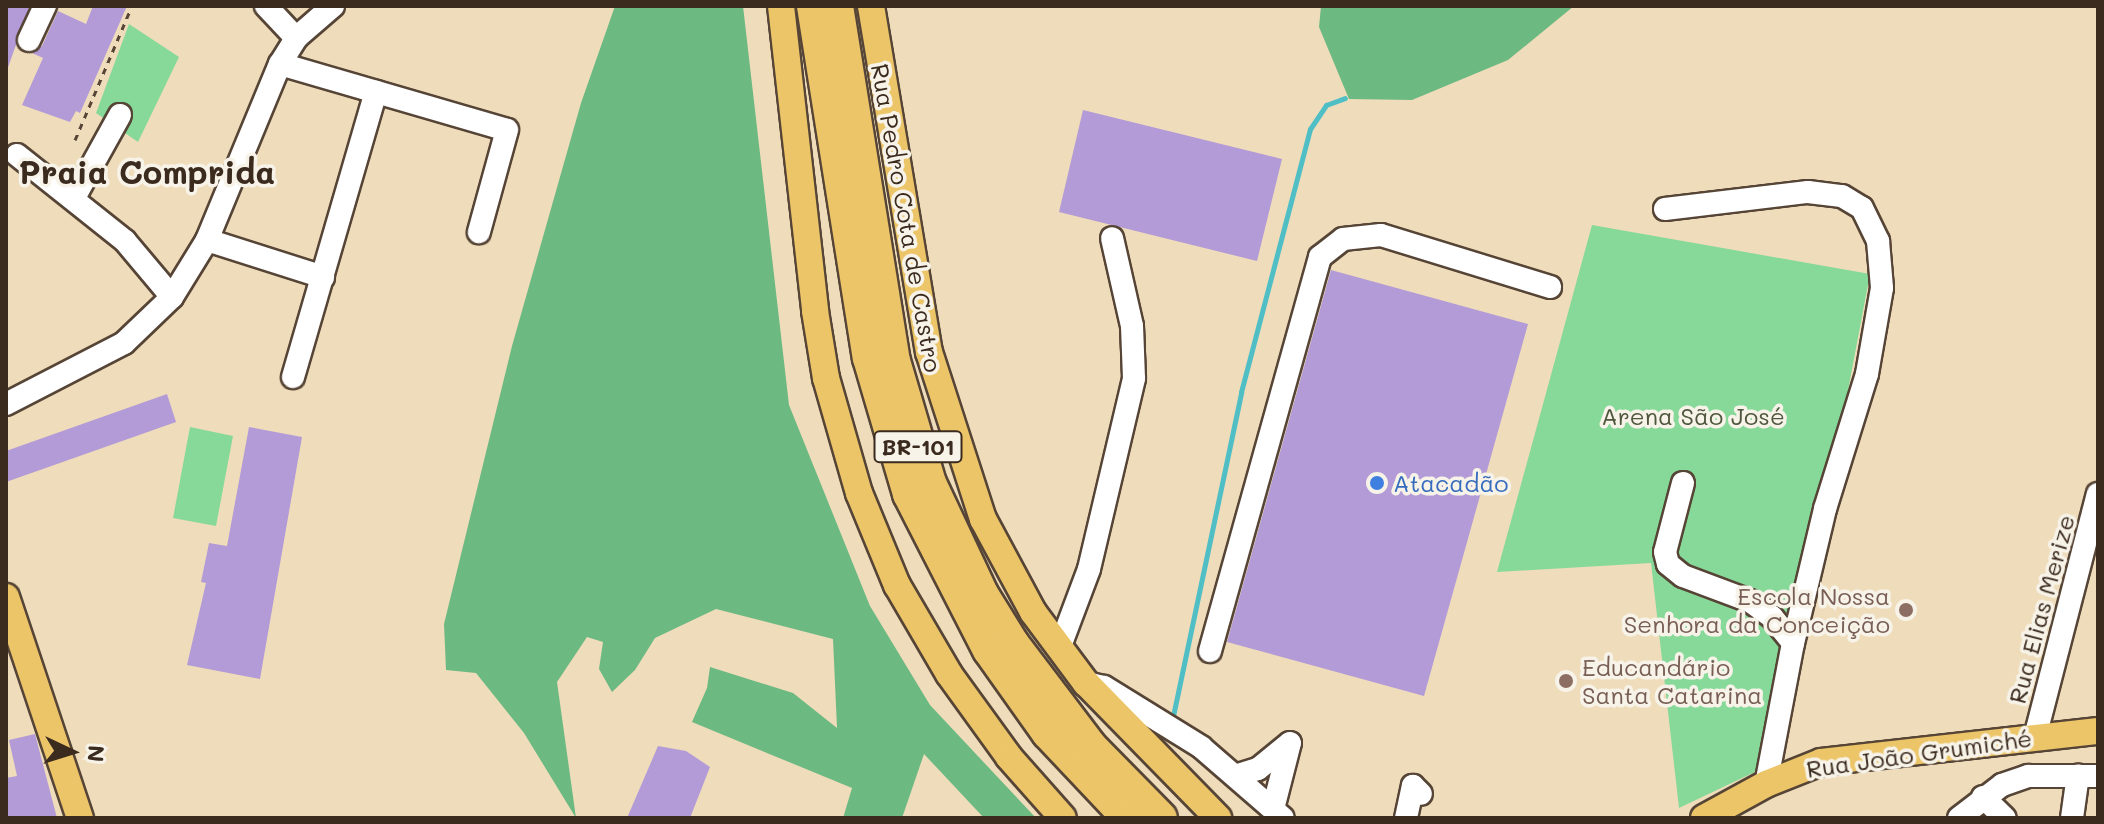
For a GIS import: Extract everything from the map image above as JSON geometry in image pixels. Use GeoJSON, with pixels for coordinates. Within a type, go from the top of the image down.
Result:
{"type":"FeatureCollection","features":[{"type":"Feature","properties":{"kind":"highway","name":"BR-101"},"geometry":{"type":"LineString","coordinates":[[813,6],[869,358],[909,494],[989,650],[1048,733],[1128,818]]}},
{"type":"Feature","properties":{"kind":"highway","name":"BR-101"},"geometry":{"type":"LineString","coordinates":[[837,6],[894,361],[930,483],[982,594],[1013,644],[1092,748],[1161,818]]}},
{"type":"Feature","properties":{"kind":"main road"},"geometry":{"type":"LineString","coordinates":[[781,6],[812,296],[826,378],[859,493],[897,585],[949,674],[1009,757],[1063,818]]}},
{"type":"Feature","properties":{"kind":"main road","name":"Rua Pedro Cota de Castro"},"geometry":{"type":"LineString","coordinates":[[871,6],[914,281],[944,411],[1000,555],[1059,649],[1086,683],[1218,818]]}},
{"type":"Feature","properties":{"kind":"main road"},"geometry":{"type":"LineString","coordinates":[[6,597],[80,818]]}},
{"type":"Feature","properties":{"kind":"main road","name":"Rua João Grumiché"},"geometry":{"type":"LineString","coordinates":[[1704,818],[1766,784],[1821,762],[2098,731]]}},
{"type":"Feature","properties":{"kind":"street"},"geometry":{"type":"LineString","coordinates":[[29,40],[45,6]]}},
{"type":"Feature","properties":{"kind":"street"},"geometry":{"type":"LineString","coordinates":[[266,6],[296,38]]}},
{"type":"Feature","properties":{"kind":"street"},"geometry":{"type":"LineString","coordinates":[[6,404],[124,343],[172,297],[207,240],[280,64],[296,38],[333,6]]}},
{"type":"Feature","properties":{"kind":"street"},"geometry":{"type":"LineString","coordinates":[[280,64],[507,130],[479,232]]}},
{"type":"Feature","properties":{"kind":"street"},"geometry":{"type":"LineString","coordinates":[[293,377],[376,92]]}},
{"type":"Feature","properties":{"kind":"street"},"geometry":{"type":"LineString","coordinates":[[74,198],[120,115]]}},
{"type":"Feature","properties":{"kind":"street"},"geometry":{"type":"LineString","coordinates":[[17,155],[125,241],[172,297]]}},
{"type":"Feature","properties":{"kind":"street"},"geometry":{"type":"LineString","coordinates":[[1665,209],[1808,192],[1842,196],[1862,208],[1878,241],[1882,288],[1867,374],[1825,509],[1793,643],[1766,784]]}},
{"type":"Feature","properties":{"kind":"street"},"geometry":{"type":"LineString","coordinates":[[1210,651],[1320,257],[1343,239],[1381,235],[1550,287]]}},
{"type":"Feature","properties":{"kind":"street"},"geometry":{"type":"LineString","coordinates":[[1059,649],[1089,569],[1134,378],[1132,326],[1112,238]]}},
{"type":"Feature","properties":{"kind":"street"},"geometry":{"type":"LineString","coordinates":[[207,240],[323,277]]}},
{"type":"Feature","properties":{"kind":"street"},"geometry":{"type":"LineString","coordinates":[[1683,483],[1665,552],[1668,564],[1683,576],[1750,601],[1793,643]]}},
{"type":"Feature","properties":{"kind":"street","name":"Rua Elias Merize"},"geometry":{"type":"LineString","coordinates":[[2035,737],[2098,494]]}},
{"type":"Feature","properties":{"kind":"street"},"geometry":{"type":"LineString","coordinates":[[1086,683],[1104,687],[1159,718],[1238,775],[1278,814]]}},
{"type":"Feature","properties":{"kind":"street"},"geometry":{"type":"LineString","coordinates":[[1238,775],[1258,769],[1290,743],[1278,814]]}},
{"type":"Feature","properties":{"kind":"street"},"geometry":{"type":"LineString","coordinates":[[1959,818],[1983,797],[2028,776],[2088,775],[2072,818]]}},
{"type":"Feature","properties":{"kind":"street"},"geometry":{"type":"LineString","coordinates":[[1406,818],[1413,786],[1421,794]]}},
{"type":"Feature","properties":{"kind":"street"},"geometry":{"type":"LineString","coordinates":[[1983,797],[2005,818]]}},
{"type":"Feature","properties":{"kind":"path"},"geometry":{"type":"LineString","coordinates":[[75,140],[132,6]]}},
{"type":"Feature","properties":{"kind":"green space"},"geometry":{"type":"Polygon","coordinates":[[[615,6],[743,6],[789,405],[870,606],[930,705],[1036,818],[984,818],[924,754],[902,818],[843,818],[852,788],[692,722],[707,688],[710,667],[793,693],[837,728],[833,639],[716,609],[655,638],[635,670],[612,692],[599,669],[603,642],[587,637],[557,682],[576,818],[524,733],[476,673],[446,670],[444,624],[512,346],[581,103],[615,6]]]}},
{"type":"Feature","properties":{"kind":"green space"},"geometry":{"type":"Polygon","coordinates":[[[1321,6],[1574,6],[1508,60],[1412,100],[1349,99],[1319,27],[1321,6]]]}},
{"type":"Feature","properties":{"kind":"green space"},"geometry":{"type":"Polygon","coordinates":[[[129,24],[179,57],[138,142],[96,113],[129,24]]]}},
{"type":"Feature","properties":{"kind":"green space","name":"Arena São José"},"geometry":{"type":"Polygon","coordinates":[[[1592,225],[1870,274],[1778,761],[1679,808],[1651,563],[1497,572],[1592,225]]]}},
{"type":"Feature","properties":{"kind":"green space"},"geometry":{"type":"Polygon","coordinates":[[[190,427],[233,436],[216,526],[173,518],[190,427]]]}},
{"type":"Feature","properties":{"kind":"building"},"geometry":{"type":"Polygon","coordinates":[[[6,6],[29,8],[6,73],[6,6]]]}},
{"type":"Feature","properties":{"kind":"building"},"geometry":{"type":"Polygon","coordinates":[[[93,6],[127,6],[80,113],[76,111],[70,122],[22,105],[43,58],[32,53],[42,46],[58,11],[86,24],[93,6]]]}},
{"type":"Feature","properties":{"kind":"building"},"geometry":{"type":"Polygon","coordinates":[[[1083,110],[1282,159],[1257,261],[1059,212],[1083,110]]]}},
{"type":"Feature","properties":{"kind":"building","name":"Atacadão"},"geometry":{"type":"Polygon","coordinates":[[[1331,270],[1528,324],[1424,696],[1227,642],[1331,270]]]}},
{"type":"Feature","properties":{"kind":"building"},"geometry":{"type":"Polygon","coordinates":[[[167,394],[176,422],[6,482],[6,451],[167,394]]]}},
{"type":"Feature","properties":{"kind":"building"},"geometry":{"type":"Polygon","coordinates":[[[249,427],[302,437],[260,679],[187,665],[206,583],[201,582],[209,543],[227,546],[249,427]]]}},
{"type":"Feature","properties":{"kind":"building"},"geometry":{"type":"Polygon","coordinates":[[[35,734],[57,818],[6,818],[6,778],[17,776],[9,740],[35,734]]]}},
{"type":"Feature","properties":{"kind":"building"},"geometry":{"type":"Polygon","coordinates":[[[658,746],[686,751],[710,767],[690,818],[627,818],[658,746]]]}},
{"type":"Feature","properties":{"kind":"waterway"},"geometry":{"type":"LineString","coordinates":[[1173,716],[1241,392],[1310,129],[1326,105],[1345,98]]}},
{"type":"Feature","properties":{"kind":"place","name":"Atacadão"},"geometry":{"type":"Point","coordinates":[1377,483]}},
{"type":"Feature","properties":{"kind":"place","name":"Escola Nossa Senhora da Conceição"},"geometry":{"type":"Point","coordinates":[1906,610]}},
{"type":"Feature","properties":{"kind":"place","name":"Educandário Santa Catarina"},"geometry":{"type":"Point","coordinates":[1566,681]}},
{"type":"Feature","properties":{"kind":"district","name":"Praia Comprida"},"geometry":{"type":"Point","coordinates":[147,171]}}]}
